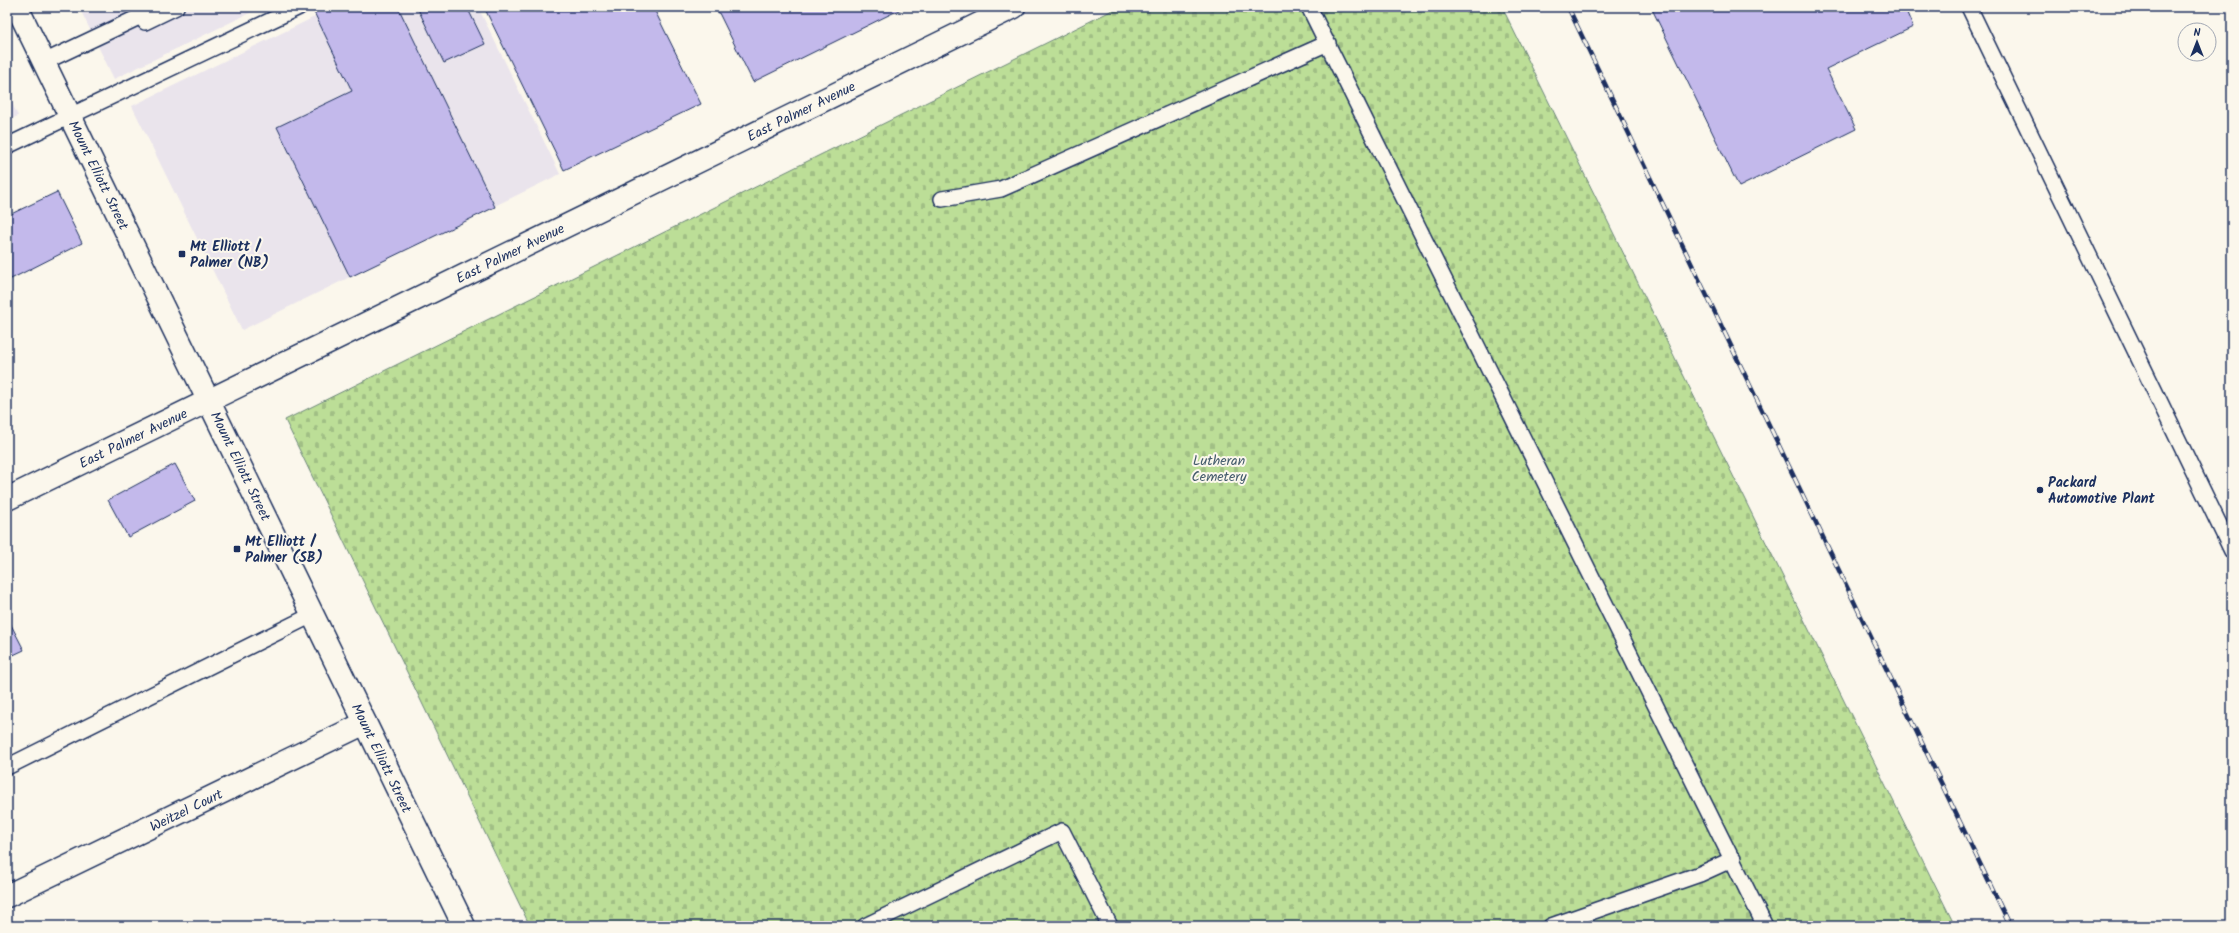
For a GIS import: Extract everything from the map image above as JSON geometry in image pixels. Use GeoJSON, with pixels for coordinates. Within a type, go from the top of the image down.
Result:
{"type":"FeatureCollection","features":[{"type":"Feature","properties":{"kind":"street","name":"Mount Elliott Street"},"geometry":{"type":"LineString","coordinates":[[17,7],[464,926]]}},
{"type":"Feature","properties":{"kind":"street","name":"East Palmer Avenue"},"geometry":{"type":"LineString","coordinates":[[7,499],[1014,7]]}},
{"type":"Feature","properties":{"kind":"street","name":"Weitzel Court"},"geometry":{"type":"LineString","coordinates":[[7,896],[365,723]]}},
{"type":"Feature","properties":{"kind":"lane"},"geometry":{"type":"LineString","coordinates":[[44,62],[139,11],[145,22],[176,7]]}},
{"type":"Feature","properties":{"kind":"lane"},"geometry":{"type":"LineString","coordinates":[[7,145],[299,7]]}},
{"type":"Feature","properties":{"kind":"lane"},"geometry":{"type":"LineString","coordinates":[[1310,7],[1765,926]]}},
{"type":"Feature","properties":{"kind":"lane"},"geometry":{"type":"LineString","coordinates":[[1969,7],[2232,551]]}},
{"type":"Feature","properties":{"kind":"lane"},"geometry":{"type":"LineString","coordinates":[[942,199],[1001,189],[1328,43]]}},
{"type":"Feature","properties":{"kind":"lane"},"geometry":{"type":"LineString","coordinates":[[7,767],[312,615]]}},
{"type":"Feature","properties":{"kind":"lane"},"geometry":{"type":"LineString","coordinates":[[865,926],[1062,831],[1110,926]]}},
{"type":"Feature","properties":{"kind":"lane"},"geometry":{"type":"LineString","coordinates":[[1550,926],[1700,874],[1733,859]]}},
{"type":"Feature","properties":{"kind":"shaded area"},"geometry":{"type":"Polygon","coordinates":[[[79,7],[262,7],[114,79],[79,7]]]}},
{"type":"Feature","properties":{"kind":"shaded area"},"geometry":{"type":"Polygon","coordinates":[[[335,7],[478,7],[560,174],[242,330],[132,106],[335,7]]]}},
{"type":"Feature","properties":{"kind":"shaded area"},"geometry":{"type":"Polygon","coordinates":[[[7,92],[18,116],[7,121],[7,92]]]}},
{"type":"Feature","properties":{"kind":"green space","name":"Lutheran Cemetery"},"geometry":{"type":"Polygon","coordinates":[[[1119,7],[1502,7],[1955,926],[530,926],[285,420],[1119,7]]]}},
{"type":"Feature","properties":{"kind":"building"},"geometry":{"type":"Polygon","coordinates":[[[398,7],[495,207],[350,277],[277,127],[352,91],[312,8],[398,7]]]}},
{"type":"Feature","properties":{"kind":"building"},"geometry":{"type":"Polygon","coordinates":[[[417,7],[467,7],[485,44],[444,63],[417,7]]]}},
{"type":"Feature","properties":{"kind":"building"},"geometry":{"type":"Polygon","coordinates":[[[484,7],[653,7],[701,104],[564,170],[484,7]]]}},
{"type":"Feature","properties":{"kind":"building"},"geometry":{"type":"Polygon","coordinates":[[[716,7],[905,7],[753,82],[716,7]]]}},
{"type":"Feature","properties":{"kind":"building"},"geometry":{"type":"Polygon","coordinates":[[[1651,7],[1920,7],[1907,13],[1913,27],[1826,69],[1856,129],[1739,187],[1651,7]]]}},
{"type":"Feature","properties":{"kind":"building"},"geometry":{"type":"Polygon","coordinates":[[[57,192],[82,243],[7,281],[7,216],[57,192]]]}},
{"type":"Feature","properties":{"kind":"building"},"geometry":{"type":"Polygon","coordinates":[[[175,464],[195,501],[128,537],[108,500],[175,464]]]}},
{"type":"Feature","properties":{"kind":"building"},"geometry":{"type":"Polygon","coordinates":[[[7,617],[24,650],[7,658],[7,617]]]}},
{"type":"Feature","properties":{"kind":"railway"},"geometry":{"type":"LineString","coordinates":[[1568,7],[2010,926]]}},
{"type":"Feature","properties":{"kind":"place","name":"Mt Elliott / Palmer (NB)"},"geometry":{"type":"Point","coordinates":[182,254]}},
{"type":"Feature","properties":{"kind":"place","name":"Packard Automotive Plant"},"geometry":{"type":"Point","coordinates":[2040,490]}},
{"type":"Feature","properties":{"kind":"place","name":"Mt Elliott / Palmer (SB)"},"geometry":{"type":"Point","coordinates":[237,549]}}]}
